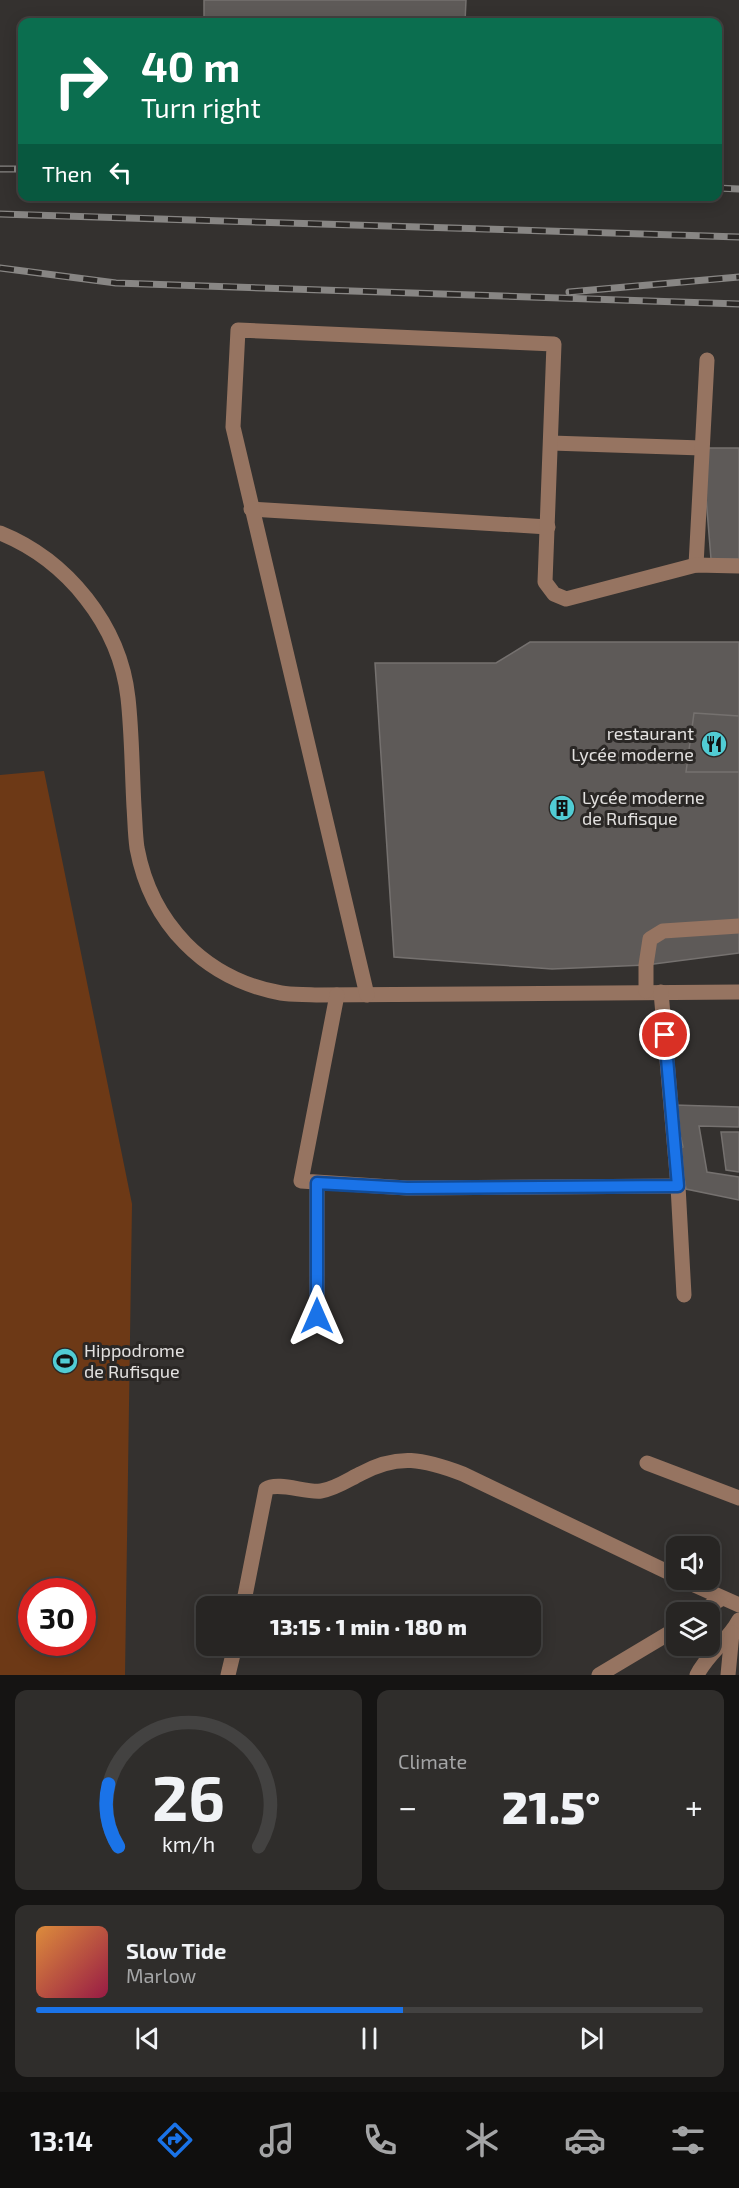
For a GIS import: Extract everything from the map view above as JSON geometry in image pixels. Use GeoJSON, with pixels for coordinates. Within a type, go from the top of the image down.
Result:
{"type":"FeatureCollection","features":[{"type":"Feature","properties":{"kind":"street"},"geometry":{"type":"LineString","coordinates":[[367,995],[233,427],[238,330],[554,344],[545,582],[554,594],[566,599],[696,566],[739,566]]}},
{"type":"Feature","properties":{"kind":"street"},"geometry":{"type":"LineString","coordinates":[[696,566],[707,360]]}},
{"type":"Feature","properties":{"kind":"street"},"geometry":{"type":"LineString","coordinates":[[551,443],[702,448]]}},
{"type":"Feature","properties":{"kind":"street"},"geometry":{"type":"LineString","coordinates":[[251,510],[548,527]]}},
{"type":"Feature","properties":{"kind":"street"},"geometry":{"type":"LineString","coordinates":[[0,533],[20,541],[48,560],[76,585],[97,614],[116,650],[128,696],[137,846],[151,896],[168,924],[192,952],[219,971],[247,984],[281,993],[367,995],[739,992]]}},
{"type":"Feature","properties":{"kind":"street"},"geometry":{"type":"LineString","coordinates":[[684,1295],[678,1186],[654,992],[646,965],[650,939],[663,931],[739,926]]}},
{"type":"Feature","properties":{"kind":"street"},"geometry":{"type":"LineString","coordinates":[[337,995],[301,1181],[407,1188],[678,1186]]}},
{"type":"Feature","properties":{"kind":"street"},"geometry":{"type":"LineString","coordinates":[[317,1183],[317,1316]]}},
{"type":"Feature","properties":{"kind":"street"},"geometry":{"type":"LineString","coordinates":[[245,1596],[266,1489],[274,1486],[316,1492],[327,1490],[370,1468],[404,1459],[433,1464],[463,1474],[666,1571]]}},
{"type":"Feature","properties":{"kind":"street"},"geometry":{"type":"LineString","coordinates":[[646,1463],[739,1498]]}},
{"type":"Feature","properties":{"kind":"street"},"geometry":{"type":"LineString","coordinates":[[705,1590],[739,1605]]}},
{"type":"Feature","properties":{"kind":"street"},"geometry":{"type":"LineString","coordinates":[[716,1602],[722,1598]]}},
{"type":"Feature","properties":{"kind":"street"},"geometry":{"type":"LineString","coordinates":[[729,1675],[736,1627]]}},
{"type":"Feature","properties":{"kind":"street"},"geometry":{"type":"LineString","coordinates":[[697,1675],[702,1664],[736,1627]]}},
{"type":"Feature","properties":{"kind":"street"},"geometry":{"type":"LineString","coordinates":[[599,1675],[666,1635]]}},
{"type":"Feature","properties":{"kind":"street"},"geometry":{"type":"LineString","coordinates":[[228,1675],[233,1656]]}},
{"type":"Feature","properties":{"kind":"shaded area","name":"Hippodrome de Rufisque"},"geometry":{"type":"Polygon","coordinates":[[[44,771],[132,1204],[125,1675],[0,1675],[0,775],[44,771]]]}},
{"type":"Feature","properties":{"kind":"building"},"geometry":{"type":"Polygon","coordinates":[[[204,0],[466,0],[465,18],[204,18],[204,0]]]}},
{"type":"Feature","properties":{"kind":"building"},"geometry":{"type":"Polygon","coordinates":[[[702,448],[739,448],[739,559],[711,559],[702,448]]]}},
{"type":"Feature","properties":{"kind":"building","name":"Lycée moderne de Rufisque"},"geometry":{"type":"Polygon","coordinates":[[[530,642],[739,642],[739,953],[646,965],[552,969],[394,957],[375,663],[496,663],[530,642]]]}},
{"type":"Feature","properties":{"kind":"building","name":"restaurant Lycée moderne"},"geometry":{"type":"Polygon","coordinates":[[[694,713],[739,716],[739,772],[686,772],[694,713]]]}},
{"type":"Feature","properties":{"kind":"building"},"geometry":{"type":"Polygon","coordinates":[[[674,1105],[739,1107],[739,1127],[699,1126],[707,1172],[739,1177],[739,1200],[686,1189],[679,1150],[683,1147],[681,1138],[677,1135],[674,1105]]]}},
{"type":"Feature","properties":{"kind":"building"},"geometry":{"type":"Polygon","coordinates":[[[721,1132],[739,1132],[739,1172],[726,1170],[721,1132]]]}},
{"type":"Feature","properties":{"kind":"railway"},"geometry":{"type":"LineString","coordinates":[[0,169],[18,169]]}},
{"type":"Feature","properties":{"kind":"railway"},"geometry":{"type":"LineString","coordinates":[[722,188],[739,189]]}},
{"type":"Feature","properties":{"kind":"railway"},"geometry":{"type":"LineString","coordinates":[[0,214],[739,237]]}},
{"type":"Feature","properties":{"kind":"railway"},"geometry":{"type":"LineString","coordinates":[[0,268],[116,283],[739,304]]}},
{"type":"Feature","properties":{"kind":"railway"},"geometry":{"type":"LineString","coordinates":[[569,292],[739,277]]}},
{"type":"Feature","properties":{"kind":"place","name":"restaurant Lycée moderne"},"geometry":{"type":"Point","coordinates":[714,744]}},
{"type":"Feature","properties":{"kind":"place","name":"Lycée moderne de Rufisque"},"geometry":{"type":"Point","coordinates":[562,808]}},
{"type":"Feature","properties":{"kind":"place","name":"Hippodrome de Rufisque"},"geometry":{"type":"Point","coordinates":[65,1361]}},
{"type":"Feature","properties":{"kind":"route"},"geometry":{"type":"LineString","coordinates":[[317,1316],[317,1183],[407,1188],[678,1186],[665,1035]]}}]}
